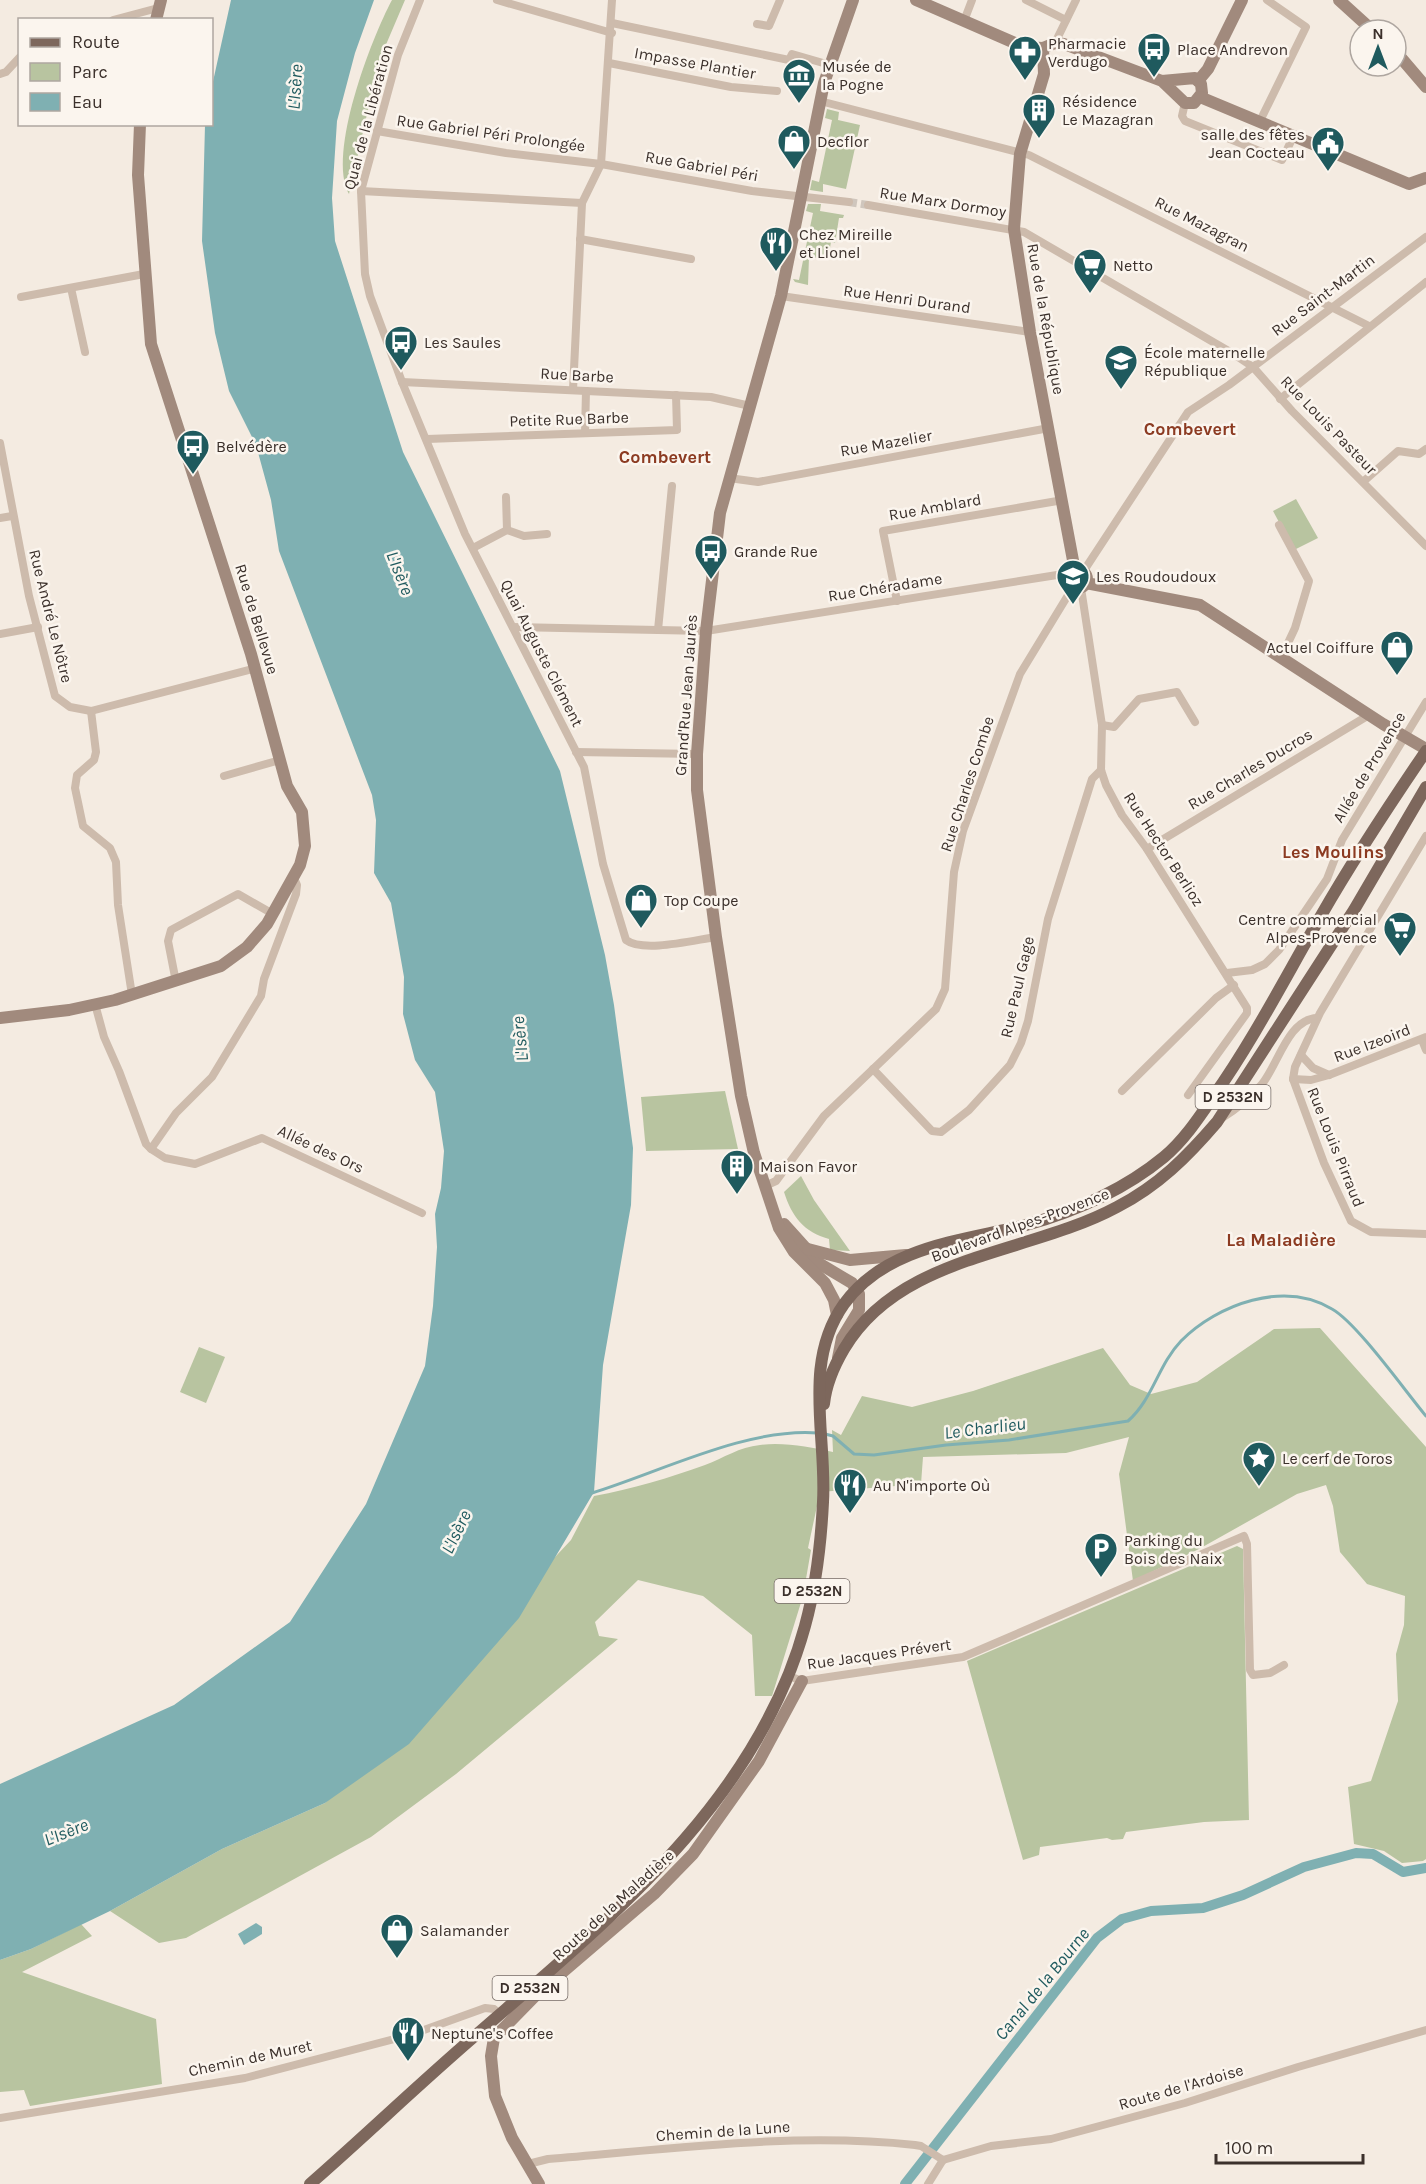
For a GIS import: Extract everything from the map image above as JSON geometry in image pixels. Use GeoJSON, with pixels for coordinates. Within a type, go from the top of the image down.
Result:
{"type":"FeatureCollection","features":[{"type":"Feature","properties":{"kind":"main road","name":"Boulevard Alpes-Provence"},"geometry":{"type":"LineString","coordinates":[[857,1289],[877,1272],[910,1255],[940,1245],[1029,1224],[1089,1203],[1117,1190],[1168,1154],[1190,1131],[1229,1075],[1282,989],[1321,915],[1426,749]]}},
{"type":"Feature","properties":{"kind":"main road","name":"Boulevard Alpes-Provence"},"geometry":{"type":"LineString","coordinates":[[838,1358],[866,1318],[906,1286],[1083,1223],[1116,1208],[1170,1173],[1217,1122],[1354,910],[1426,787]]}},
{"type":"Feature","properties":{"kind":"main road","name":"D 2532N"},"geometry":{"type":"LineString","coordinates":[[310,2184],[640,1888],[685,1840],[750,1753],[789,1676],[806,1624],[814,1581],[823,1502],[822,1424],[818,1396],[819,1365],[837,1315],[857,1289]]}},
{"type":"Feature","properties":{"kind":"main road","name":"D 2532N"},"geometry":{"type":"LineString","coordinates":[[822,1424],[828,1383],[838,1358]]}},
{"type":"Feature","properties":{"kind":"street","name":"Quai de la Libération"},"geometry":{"type":"LineString","coordinates":[[402,382],[370,296],[365,274],[361,191],[398,55],[420,0]]}},
{"type":"Feature","properties":{"kind":"street"},"geometry":{"type":"LineString","coordinates":[[497,0],[612,28],[753,51],[789,60],[792,54],[830,64]]}},
{"type":"Feature","properties":{"kind":"street"},"geometry":{"type":"LineString","coordinates":[[573,390],[582,203],[601,164],[612,28],[612,0]]}},
{"type":"Feature","properties":{"kind":"street"},"geometry":{"type":"LineString","coordinates":[[757,24],[769,26],[780,0]]}},
{"type":"Feature","properties":{"kind":"street","name":"Grand'Rue Jean Jaurès"},"geometry":{"type":"LineString","coordinates":[[769,1200],[741,1096],[716,937],[697,790],[697,754],[714,548],[729,478],[781,296],[800,195],[807,183],[822,112],[820,101],[830,64],[853,0]]}},
{"type":"Feature","properties":{"kind":"street"},"geometry":{"type":"LineString","coordinates":[[916,0],[1024,46],[1064,44],[1177,87],[1185,103],[1182,116],[1185,121],[1282,160],[1294,135]]}},
{"type":"Feature","properties":{"kind":"street"},"geometry":{"type":"LineString","coordinates":[[964,21],[972,0]]}},
{"type":"Feature","properties":{"kind":"street"},"geometry":{"type":"LineString","coordinates":[[1026,0],[1066,20]]}},
{"type":"Feature","properties":{"kind":"street"},"geometry":{"type":"LineString","coordinates":[[1050,45],[1076,0]]}},
{"type":"Feature","properties":{"kind":"street"},"geometry":{"type":"LineString","coordinates":[[1198,81],[1208,69],[1242,0]]}},
{"type":"Feature","properties":{"kind":"street"},"geometry":{"type":"LineString","coordinates":[[1260,121],[1306,27],[1267,0]]}},
{"type":"Feature","properties":{"kind":"street"},"geometry":{"type":"LineString","coordinates":[[1340,0],[1359,18]]}},
{"type":"Feature","properties":{"kind":"street"},"geometry":{"type":"LineString","coordinates":[[121,18],[158,9]]}},
{"type":"Feature","properties":{"kind":"street","name":"Rue de la République"},"geometry":{"type":"LineString","coordinates":[[1050,45],[1044,74],[1020,154],[1014,229],[1030,332],[1078,579]]}},
{"type":"Feature","properties":{"kind":"street"},"geometry":{"type":"LineString","coordinates":[[0,74],[6,72],[18,59]]}},
{"type":"Feature","properties":{"kind":"street","name":"Impasse Plantier"},"geometry":{"type":"LineString","coordinates":[[609,63],[731,87],[777,91]]}},
{"type":"Feature","properties":{"kind":"street"},"geometry":{"type":"LineString","coordinates":[[1408,66],[1426,87]]}},
{"type":"Feature","properties":{"kind":"street"},"geometry":{"type":"LineString","coordinates":[[1177,87],[1186,77],[1198,81],[1202,89],[1200,97],[1194,103],[1185,103]]}},
{"type":"Feature","properties":{"kind":"street"},"geometry":{"type":"LineString","coordinates":[[1200,97],[1409,184],[1426,178]]}},
{"type":"Feature","properties":{"kind":"street","name":"Rue Mazagran"},"geometry":{"type":"LineString","coordinates":[[820,101],[1020,154],[1061,170],[1369,326]]}},
{"type":"Feature","properties":{"kind":"street","name":"Rue de Bellevue"},"geometry":{"type":"LineString","coordinates":[[0,1018],[69,1010],[95,1004],[176,982],[221,966],[258,936],[294,878],[305,846],[304,822],[299,803],[287,786],[256,668],[151,344],[138,176],[140,126]]}},
{"type":"Feature","properties":{"kind":"street","name":"Rue Gabriel Péri Prolongée"},"geometry":{"type":"LineString","coordinates":[[377,131],[506,153],[601,164]]}},
{"type":"Feature","properties":{"kind":"street","name":"Rue Gabriel Péri"},"geometry":{"type":"LineString","coordinates":[[601,164],[752,191],[800,195]]}},
{"type":"Feature","properties":{"kind":"street"},"geometry":{"type":"LineString","coordinates":[[361,191],[582,203]]}},
{"type":"Feature","properties":{"kind":"street"},"geometry":{"type":"LineString","coordinates":[[800,195],[849,202]]}},
{"type":"Feature","properties":{"kind":"street","name":"Rue Marx Dormoy"},"geometry":{"type":"LineString","coordinates":[[868,205],[1014,229]]}},
{"type":"Feature","properties":{"kind":"street","name":"Rue Louis Pasteur"},"geometry":{"type":"LineString","coordinates":[[1014,229],[1093,272],[1253,367],[1280,399],[1364,481],[1386,508],[1426,546]]}},
{"type":"Feature","properties":{"kind":"street"},"geometry":{"type":"LineString","coordinates":[[580,239],[691,259]]}},
{"type":"Feature","properties":{"kind":"street","name":"Rue Saint-Martin"},"geometry":{"type":"LineString","coordinates":[[1078,579],[1188,412],[1424,242]]}},
{"type":"Feature","properties":{"kind":"street"},"geometry":{"type":"LineString","coordinates":[[21,297],[144,274]]}},
{"type":"Feature","properties":{"kind":"street"},"geometry":{"type":"LineString","coordinates":[[1280,399],[1426,282]]}},
{"type":"Feature","properties":{"kind":"street"},"geometry":{"type":"LineString","coordinates":[[71,288],[86,352]]}},
{"type":"Feature","properties":{"kind":"street","name":"Rue Henri Durand"},"geometry":{"type":"LineString","coordinates":[[781,296],[1030,332]]}},
{"type":"Feature","properties":{"kind":"street","name":"Rue Barbe"},"geometry":{"type":"LineString","coordinates":[[402,382],[711,397],[750,405]]}},
{"type":"Feature","properties":{"kind":"street","name":"Quai Auguste Clément"},"geometry":{"type":"LineString","coordinates":[[402,382],[465,534],[584,767],[603,864],[626,940],[632,944],[645,946],[716,937]]}},
{"type":"Feature","properties":{"kind":"street"},"geometry":{"type":"LineString","coordinates":[[585,433],[586,391]]}},
{"type":"Feature","properties":{"kind":"street","name":"Petite Rue Barbe"},"geometry":{"type":"LineString","coordinates":[[426,439],[677,430],[676,395]]}},
{"type":"Feature","properties":{"kind":"street","name":"Rue Mazelier"},"geometry":{"type":"LineString","coordinates":[[729,478],[758,482],[1048,428]]}},
{"type":"Feature","properties":{"kind":"street","name":"Rue André Le Nôtre"},"geometry":{"type":"LineString","coordinates":[[0,443],[9,485],[12,516],[55,696],[70,707],[90,711]]}},
{"type":"Feature","properties":{"kind":"street"},"geometry":{"type":"LineString","coordinates":[[1364,481],[1398,451],[1416,454],[1426,448]]}},
{"type":"Feature","properties":{"kind":"street"},"geometry":{"type":"LineString","coordinates":[[658,630],[672,486]]}},
{"type":"Feature","properties":{"kind":"street"},"geometry":{"type":"LineString","coordinates":[[506,497],[507,530]]}},
{"type":"Feature","properties":{"kind":"street","name":"Rue Amblard"},"geometry":{"type":"LineString","coordinates":[[897,601],[883,531],[1063,500]]}},
{"type":"Feature","properties":{"kind":"street"},"geometry":{"type":"LineString","coordinates":[[0,518],[12,516]]}},
{"type":"Feature","properties":{"kind":"street"},"geometry":{"type":"LineString","coordinates":[[1279,525],[1309,580],[1295,628],[1281,658]]}},
{"type":"Feature","properties":{"kind":"street"},"geometry":{"type":"LineString","coordinates":[[473,549],[507,530],[524,536],[547,534]]}},
{"type":"Feature","properties":{"kind":"street","name":"Rue Chéradame"},"geometry":{"type":"LineString","coordinates":[[513,627],[706,631],[1057,575],[1078,579]]}},
{"type":"Feature","properties":{"kind":"street"},"geometry":{"type":"LineString","coordinates":[[1078,579],[1200,605],[1369,715],[1426,749]]}},
{"type":"Feature","properties":{"kind":"street","name":"Rue Hector Berlioz"},"geometry":{"type":"LineString","coordinates":[[1078,579],[1102,725],[1101,770],[1122,815],[1147,849],[1247,1008],[1247,1013],[1188,1095]]}},
{"type":"Feature","properties":{"kind":"street","name":"Rue Charles Combe"},"geometry":{"type":"LineString","coordinates":[[765,1186],[776,1181],[824,1116],[936,1009],[945,989],[954,872],[963,831],[1020,674],[1078,579]]}},
{"type":"Feature","properties":{"kind":"street"},"geometry":{"type":"LineString","coordinates":[[0,634],[38,627]]}},
{"type":"Feature","properties":{"kind":"street"},"geometry":{"type":"LineString","coordinates":[[132,995],[117,904],[116,862],[110,848],[83,826],[75,788],[77,775],[93,760],[96,752],[90,711],[256,668]]}},
{"type":"Feature","properties":{"kind":"street"},"geometry":{"type":"LineString","coordinates":[[1102,725],[1114,727],[1139,699],[1177,692],[1195,722]]}},
{"type":"Feature","properties":{"kind":"street","name":"Allée de Provence"},"geometry":{"type":"LineString","coordinates":[[1227,973],[1252,970],[1265,964],[1279,950],[1327,879],[1342,840],[1426,702]]}},
{"type":"Feature","properties":{"kind":"street","name":"Rue Charles Ducros"},"geometry":{"type":"LineString","coordinates":[[1147,849],[1369,715]]}},
{"type":"Feature","properties":{"kind":"street"},"geometry":{"type":"LineString","coordinates":[[576,752],[697,754]]}},
{"type":"Feature","properties":{"kind":"street"},"geometry":{"type":"LineString","coordinates":[[224,776],[280,760]]}},
{"type":"Feature","properties":{"kind":"street","name":"Rue Paul Gage"},"geometry":{"type":"LineString","coordinates":[[873,1069],[932,1131],[941,1132],[969,1110],[1010,1065],[1028,1021],[1051,908],[1092,779],[1101,770]]}},
{"type":"Feature","properties":{"kind":"street","name":"Rue Louis Pirraud"},"geometry":{"type":"LineString","coordinates":[[1426,836],[1318,1016],[1293,1079],[1344,1211],[1351,1221],[1371,1232],[1426,1234]]}},
{"type":"Feature","properties":{"kind":"street"},"geometry":{"type":"LineString","coordinates":[[95,1004],[104,1037],[146,1144],[151,1149],[176,1113],[212,1077],[261,996],[264,979],[296,894],[297,885],[294,878]]}},
{"type":"Feature","properties":{"kind":"street"},"geometry":{"type":"LineString","coordinates":[[176,982],[168,941],[171,930],[175,926],[238,894],[273,914]]}},
{"type":"Feature","properties":{"kind":"street"},"geometry":{"type":"LineString","coordinates":[[1122,1091],[1216,998],[1234,985]]}},
{"type":"Feature","properties":{"kind":"street"},"geometry":{"type":"LineString","coordinates":[[1217,1122],[1236,1109],[1263,1083],[1299,1024],[1318,1016]]}},
{"type":"Feature","properties":{"kind":"street"},"geometry":{"type":"LineString","coordinates":[[1424,1038],[1426,1050]]}},
{"type":"Feature","properties":{"kind":"street","name":"Rue Izeoird"},"geometry":{"type":"LineString","coordinates":[[1293,1079],[1311,1080],[1329,1075],[1424,1038]]}},
{"type":"Feature","properties":{"kind":"street","name":"Rue Izeoird"},"geometry":{"type":"LineString","coordinates":[[1301,1054],[1313,1068],[1329,1075]]}},
{"type":"Feature","properties":{"kind":"street","name":"Allée des Ors"},"geometry":{"type":"LineString","coordinates":[[151,1149],[165,1158],[195,1164],[262,1138],[422,1213]]}},
{"type":"Feature","properties":{"kind":"street"},"geometry":{"type":"LineString","coordinates":[[769,1200],[791,1234],[804,1248],[820,1264],[852,1283],[857,1289]]}},
{"type":"Feature","properties":{"kind":"street"},"geometry":{"type":"LineString","coordinates":[[769,1200],[785,1240],[830,1291],[837,1315]]}},
{"type":"Feature","properties":{"kind":"street"},"geometry":{"type":"LineString","coordinates":[[804,1248],[850,1260],[910,1255]]}},
{"type":"Feature","properties":{"kind":"street","name":"D 2532N"},"geometry":{"type":"LineString","coordinates":[[838,1358],[842,1338],[859,1310],[857,1289]]}},
{"type":"Feature","properties":{"kind":"street","name":"Rue Jacques Prévert"},"geometry":{"type":"LineString","coordinates":[[789,1676],[802,1681],[963,1657],[1244,1536],[1247,1544],[1250,1670],[1253,1675],[1270,1673],[1284,1665]]}},
{"type":"Feature","properties":{"kind":"street","name":"Route de la Maladière"},"geometry":{"type":"LineString","coordinates":[[539,2184],[512,2138],[495,2096],[491,2056],[494,2037],[536,1995],[654,1894],[693,1854],[759,1761],[802,1681]]}},
{"type":"Feature","properties":{"kind":"street","name":"Chemin de Muret"},"geometry":{"type":"LineString","coordinates":[[0,2118],[245,2078],[410,2035],[484,2008],[494,2009],[500,2014]]}},
{"type":"Feature","properties":{"kind":"street","name":"Route de l'Ardoise"},"geometry":{"type":"LineString","coordinates":[[943,2160],[991,2146],[1062,2136],[1185,2103],[1426,2030]]}},
{"type":"Feature","properties":{"kind":"street","name":"Chemin de la Lune"},"geometry":{"type":"LineString","coordinates":[[528,2164],[548,2158],[780,2141],[876,2141],[921,2146],[943,2160]]}},
{"type":"Feature","properties":{"kind":"street"},"geometry":{"type":"LineString","coordinates":[[928,2184],[943,2160]]}},
{"type":"Feature","properties":{"kind":"green space"},"geometry":{"type":"Polygon","coordinates":[[[392,0],[405,0],[379,61],[349,194],[344,176],[343,152],[347,125],[363,68],[392,0]]]}},
{"type":"Feature","properties":{"kind":"green space"},"geometry":{"type":"Polygon","coordinates":[[[827,109],[839,112],[838,120],[860,125],[846,189],[823,184],[823,192],[810,190],[812,180],[819,182],[832,120],[825,118],[827,109]]]}},
{"type":"Feature","properties":{"kind":"green space"},"geometry":{"type":"Polygon","coordinates":[[[808,204],[821,204],[820,211],[844,215],[843,218],[839,218],[835,243],[831,242],[828,259],[809,257],[808,285],[795,282],[793,279],[799,280],[813,213],[806,211],[808,204]]]}},
{"type":"Feature","properties":{"kind":"green space"},"geometry":{"type":"Polygon","coordinates":[[[1296,499],[1318,538],[1294,550],[1273,511],[1296,499]]]}},
{"type":"Feature","properties":{"kind":"green space"},"geometry":{"type":"Polygon","coordinates":[[[725,1091],[738,1149],[646,1151],[641,1097],[725,1091]]]}},
{"type":"Feature","properties":{"kind":"green space"},"geometry":{"type":"Polygon","coordinates":[[[801,1176],[814,1200],[850,1251],[830,1250],[829,1239],[806,1228],[795,1216],[784,1192],[801,1176]]]}},
{"type":"Feature","properties":{"kind":"green space"},"geometry":{"type":"Polygon","coordinates":[[[1320,1328],[1426,1447],[1426,1859],[1423,1861],[1402,1863],[1384,1851],[1354,1844],[1348,1787],[1371,1781],[1398,1701],[1396,1654],[1404,1625],[1405,1596],[1367,1584],[1340,1552],[1333,1506],[1326,1485],[1297,1494],[1199,1549],[1133,1581],[1119,1474],[1129,1437],[1066,1453],[923,1457],[921,1484],[820,1492],[808,1548],[811,1550],[803,1596],[772,1696],[755,1696],[752,1635],[703,1596],[638,1580],[595,1622],[599,1636],[618,1639],[456,1774],[371,1837],[186,1938],[159,1943],[110,1911],[222,1849],[325,1803],[571,1540],[594,1496],[664,1479],[752,1446],[788,1445],[833,1452],[832,1430],[841,1435],[862,1396],[912,1407],[973,1391],[1103,1348],[1130,1385],[1151,1394],[1197,1382],[1274,1329],[1320,1328]]]}},
{"type":"Feature","properties":{"kind":"green space"},"geometry":{"type":"Polygon","coordinates":[[[199,1347],[225,1357],[206,1403],[180,1392],[199,1347]]]}},
{"type":"Feature","properties":{"kind":"green space"},"geometry":{"type":"Polygon","coordinates":[[[1237,1546],[1243,1549],[1249,1820],[1204,1822],[1126,1832],[1123,1839],[1107,1838],[1040,1847],[1039,1855],[1023,1860],[967,1661],[1237,1546]]]}},
{"type":"Feature","properties":{"kind":"green space"},"geometry":{"type":"Polygon","coordinates":[[[81,1924],[92,1936],[22,1972],[156,2019],[162,2084],[30,2106],[24,2090],[0,2092],[0,1960],[31,1949],[81,1924]]]}},
{"type":"Feature","properties":{"kind":"water","name":"L'Isère"},"geometry":{"type":"Polygon","coordinates":[[[231,0],[374,0],[355,53],[337,121],[332,198],[335,241],[403,452],[560,771],[605,955],[614,1005],[633,1148],[631,1205],[603,1365],[594,1492],[519,1618],[409,1744],[325,1803],[222,1849],[110,1911],[31,1949],[0,1960],[0,1784],[174,1705],[290,1622],[366,1504],[425,1366],[433,1306],[437,1247],[435,1214],[441,1188],[444,1151],[435,1092],[415,1060],[403,1014],[404,977],[391,903],[374,873],[376,820],[372,795],[279,551],[271,500],[256,445],[229,391],[215,333],[202,241],[205,126],[213,126],[213,81],[231,0]]]}},
{"type":"Feature","properties":{"kind":"water"},"geometry":{"type":"Polygon","coordinates":[[[256,1923],[262,1927],[262,1934],[244,1945],[238,1934],[256,1923]]]}},
{"type":"Feature","properties":{"kind":"waterway","name":"Le Charlieu"},"geometry":{"type":"LineString","coordinates":[[825,1434],[833,1436],[854,1454],[874,1455],[946,1445],[1009,1440],[1128,1421],[1144,1403],[1173,1350],[1196,1328],[1232,1307],[1252,1300],[1273,1297],[1293,1297],[1313,1301],[1332,1309],[1367,1342],[1426,1416]]}},
{"type":"Feature","properties":{"kind":"waterway","name":"Le Charlieu"},"geometry":{"type":"LineString","coordinates":[[592,1493],[734,1444],[791,1433],[818,1433]]}},
{"type":"Feature","properties":{"kind":"waterway","name":"Canal de la Bourne"},"geometry":{"type":"LineString","coordinates":[[905,2184],[1097,1938],[1122,1919],[1151,1911],[1203,1908],[1243,1895],[1304,1867],[1356,1853],[1373,1854],[1403,1872],[1426,1868]]}},
{"type":"Feature","properties":{"kind":"tunnel"},"geometry":{"type":"LineString","coordinates":[[849,202],[868,205]]}},
{"type":"Feature","properties":{"kind":"place","name":"Place Andrevon"},"geometry":{"type":"Point","coordinates":[1154,78]}},
{"type":"Feature","properties":{"kind":"place","name":"Pharmacie Verdugo"},"geometry":{"type":"Point","coordinates":[1025,81]}},
{"type":"Feature","properties":{"kind":"place","name":"Musée de la Pogne"},"geometry":{"type":"Point","coordinates":[799,104]}},
{"type":"Feature","properties":{"kind":"place","name":"Résidence Le Mazagran"},"geometry":{"type":"Point","coordinates":[1039,139]}},
{"type":"Feature","properties":{"kind":"place","name":"Decflor"},"geometry":{"type":"Point","coordinates":[794,170]}},
{"type":"Feature","properties":{"kind":"place","name":"salle des fêtes Jean Cocteau"},"geometry":{"type":"Point","coordinates":[1328,172]}},
{"type":"Feature","properties":{"kind":"place","name":"Chez Mireille et Lionel"},"geometry":{"type":"Point","coordinates":[776,272]}},
{"type":"Feature","properties":{"kind":"place","name":"Netto"},"geometry":{"type":"Point","coordinates":[1090,294]}},
{"type":"Feature","properties":{"kind":"place","name":"Les Saules"},"geometry":{"type":"Point","coordinates":[401,371]}},
{"type":"Feature","properties":{"kind":"place","name":"École maternelle République"},"geometry":{"type":"Point","coordinates":[1121,390]}},
{"type":"Feature","properties":{"kind":"place","name":"Belvédère"},"geometry":{"type":"Point","coordinates":[193,475]}},
{"type":"Feature","properties":{"kind":"place","name":"Grande Rue"},"geometry":{"type":"Point","coordinates":[711,580]}},
{"type":"Feature","properties":{"kind":"place","name":"Les Roudoudoux"},"geometry":{"type":"Point","coordinates":[1073,605]}},
{"type":"Feature","properties":{"kind":"place","name":"Actuel Coiffure"},"geometry":{"type":"Point","coordinates":[1397,676]}},
{"type":"Feature","properties":{"kind":"place","name":"Top Coupe"},"geometry":{"type":"Point","coordinates":[641,929]}},
{"type":"Feature","properties":{"kind":"place","name":"Centre commercial Alpes-Provence"},"geometry":{"type":"Point","coordinates":[1400,957]}},
{"type":"Feature","properties":{"kind":"place","name":"Maison Favor"},"geometry":{"type":"Point","coordinates":[737,1195]}},
{"type":"Feature","properties":{"kind":"place","name":"Le cerf de Toros"},"geometry":{"type":"Point","coordinates":[1259,1487]}},
{"type":"Feature","properties":{"kind":"place","name":"Au N'importe Où"},"geometry":{"type":"Point","coordinates":[850,1514]}},
{"type":"Feature","properties":{"kind":"place","name":"Parking du Bois des Naix"},"geometry":{"type":"Point","coordinates":[1101,1578]}},
{"type":"Feature","properties":{"kind":"place","name":"Salamander"},"geometry":{"type":"Point","coordinates":[397,1959]}},
{"type":"Feature","properties":{"kind":"place","name":"Neptune's Coffee"},"geometry":{"type":"Point","coordinates":[408,2062]}},
{"type":"Feature","properties":{"kind":"district","name":"Combevert"},"geometry":{"type":"Point","coordinates":[1190,429]}},
{"type":"Feature","properties":{"kind":"district","name":"Combevert"},"geometry":{"type":"Point","coordinates":[665,457]}},
{"type":"Feature","properties":{"kind":"district","name":"Les Moulins"},"geometry":{"type":"Point","coordinates":[1333,852]}},
{"type":"Feature","properties":{"kind":"district","name":"La Maladière"},"geometry":{"type":"Point","coordinates":[1281,1240]}}]}
